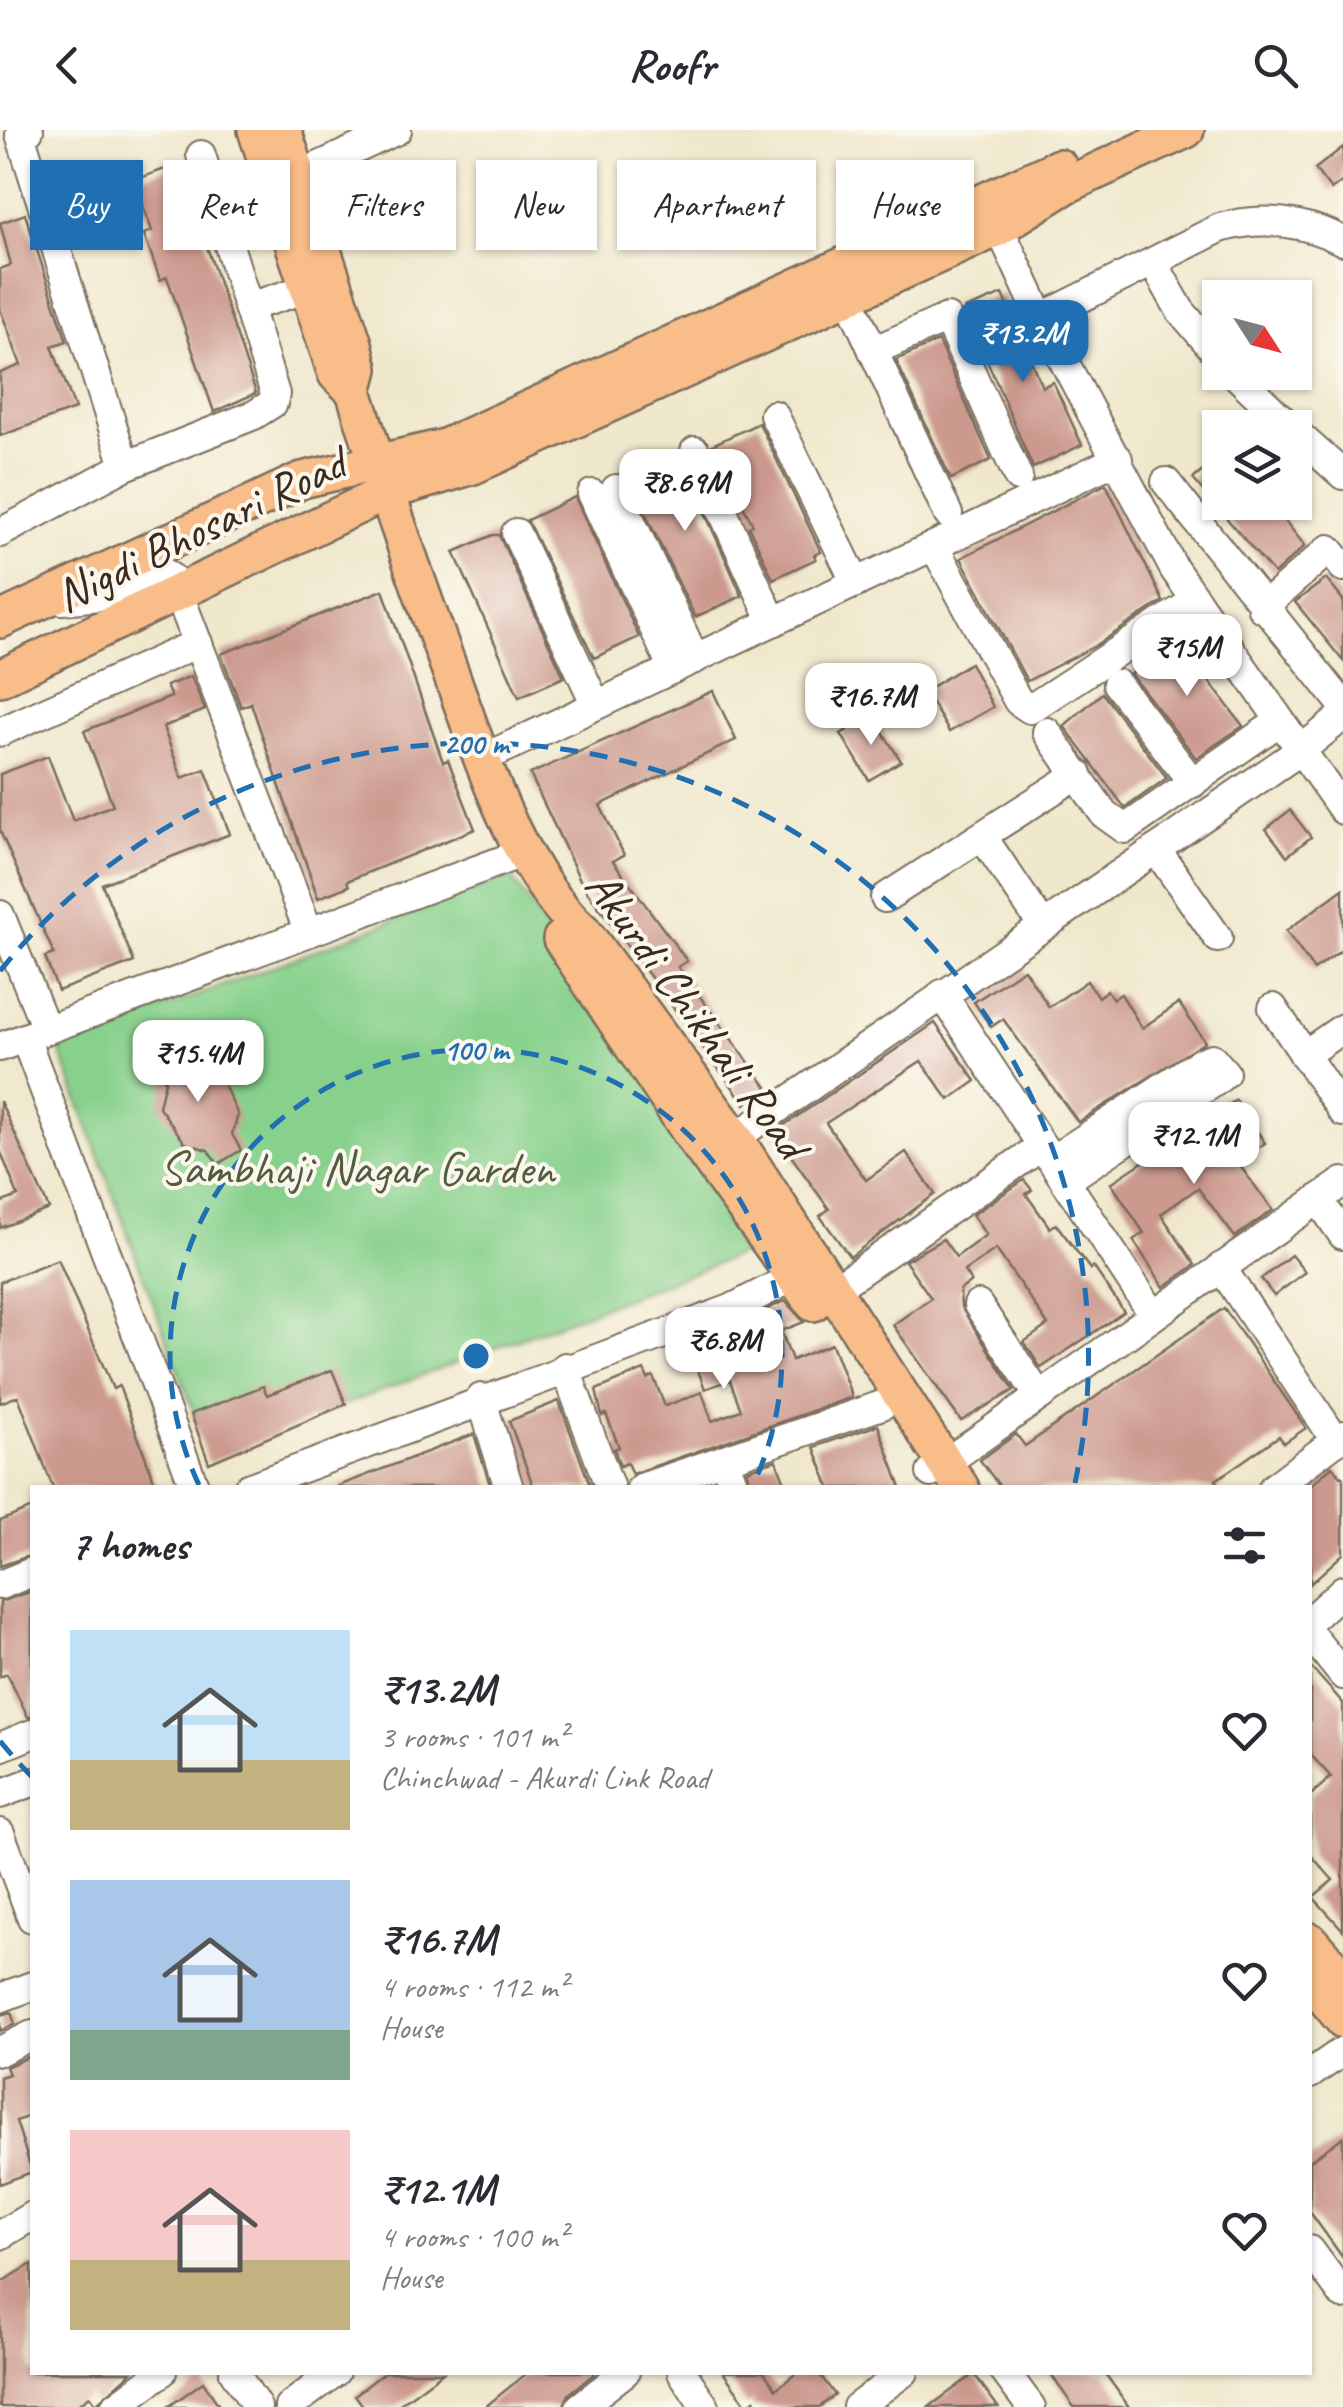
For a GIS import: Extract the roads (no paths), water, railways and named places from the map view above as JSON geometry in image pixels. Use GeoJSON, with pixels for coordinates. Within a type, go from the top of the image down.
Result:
{"type":"FeatureCollection","features":[{"type":"Feature","properties":{"kind":"main road"},"geometry":{"type":"LineString","coordinates":[[256,130],[336,374],[354,391],[360,369],[284,130]]}},
{"type":"Feature","properties":{"kind":"main road"},"geometry":{"type":"LineString","coordinates":[[382,479],[473,466],[848,296],[1137,130]]}},
{"type":"Feature","properties":{"kind":"main road"},"geometry":{"type":"LineString","coordinates":[[382,479],[444,447],[1186,130]]}},
{"type":"Feature","properties":{"kind":"main road","name":"Akurdi Chikhali Road"},"geometry":{"type":"LineString","coordinates":[[354,391],[412,568],[482,759],[526,852],[559,910],[557,933],[721,1147],[803,1267]]}},
{"type":"Feature","properties":{"kind":"main road","name":"Nigdi Bhosari Road"},"geometry":{"type":"LineString","coordinates":[[0,620],[302,480],[382,479]]}},
{"type":"Feature","properties":{"kind":"main road","name":"Nigdi Bhosari Road"},"geometry":{"type":"LineString","coordinates":[[0,678],[180,594],[382,479]]}},
{"type":"Feature","properties":{"kind":"main road"},"geometry":{"type":"LineString","coordinates":[[803,1267],[832,1290],[944,1478]]}},
{"type":"Feature","properties":{"kind":"main road"},"geometry":{"type":"LineString","coordinates":[[803,1267],[882,1405],[944,1478]]}},
{"type":"Feature","properties":{"kind":"main road"},"geometry":{"type":"LineString","coordinates":[[1312,1943],[1343,1978]]}},
{"type":"Feature","properties":{"kind":"main road"},"geometry":{"type":"LineString","coordinates":[[1312,1982],[1343,2020]]}},
{"type":"Feature","properties":{"kind":"street"},"geometry":{"type":"LineString","coordinates":[[298,176],[397,130]]}},
{"type":"Feature","properties":{"kind":"street"},"geometry":{"type":"LineString","coordinates":[[16,134],[125,466]]}},
{"type":"Feature","properties":{"kind":"street"},"geometry":{"type":"LineString","coordinates":[[0,534],[125,466],[254,415],[273,403],[275,394],[201,154]]}},
{"type":"Feature","properties":{"kind":"street"},"geometry":{"type":"LineString","coordinates":[[993,214],[1041,318],[1174,569],[1343,810]]}},
{"type":"Feature","properties":{"kind":"street"},"geometry":{"type":"LineString","coordinates":[[1041,318],[1242,222],[1271,220],[1327,233],[1343,241]]}},
{"type":"Feature","properties":{"kind":"street"},"geometry":{"type":"LineString","coordinates":[[1153,262],[1180,310],[1202,336]]}},
{"type":"Feature","properties":{"kind":"street"},"geometry":{"type":"LineString","coordinates":[[248,308],[309,288]]}},
{"type":"Feature","properties":{"kind":"street"},"geometry":{"type":"LineString","coordinates":[[848,296],[948,514]]}},
{"type":"Feature","properties":{"kind":"street"},"geometry":{"type":"LineString","coordinates":[[873,351],[946,318],[1018,477]]}},
{"type":"Feature","properties":{"kind":"street"},"geometry":{"type":"LineString","coordinates":[[1252,390],[1272,410]]}},
{"type":"Feature","properties":{"kind":"street"},"geometry":{"type":"LineString","coordinates":[[774,415],[856,583]]}},
{"type":"Feature","properties":{"kind":"street"},"geometry":{"type":"LineString","coordinates":[[1312,447],[1343,475]]}},
{"type":"Feature","properties":{"kind":"street"},"geometry":{"type":"LineString","coordinates":[[695,451],[773,622]]}},
{"type":"Feature","properties":{"kind":"street"},"geometry":{"type":"LineString","coordinates":[[482,759],[1118,459]]}},
{"type":"Feature","properties":{"kind":"street"},"geometry":{"type":"LineString","coordinates":[[1166,482],[1262,608],[1343,705]]}},
{"type":"Feature","properties":{"kind":"street"},"geometry":{"type":"LineString","coordinates":[[604,492],[684,664]]}},
{"type":"Feature","properties":{"kind":"street"},"geometry":{"type":"LineString","coordinates":[[516,533],[596,705]]}},
{"type":"Feature","properties":{"kind":"street"},"geometry":{"type":"LineString","coordinates":[[934,546],[1018,701],[1030,709],[1196,600]]}},
{"type":"Feature","properties":{"kind":"street"},"geometry":{"type":"LineString","coordinates":[[1262,608],[1329,549],[1343,567]]}},
{"type":"Feature","properties":{"kind":"street"},"geometry":{"type":"LineString","coordinates":[[57,593],[62,600],[89,598],[162,572],[173,579],[308,930]]}},
{"type":"Feature","properties":{"kind":"street"},"geometry":{"type":"LineString","coordinates":[[0,732],[198,644]]}},
{"type":"Feature","properties":{"kind":"street"},"geometry":{"type":"LineString","coordinates":[[1117,684],[1193,783]]}},
{"type":"Feature","properties":{"kind":"street"},"geometry":{"type":"LineString","coordinates":[[721,1147],[1300,750],[1343,716]]}},
{"type":"Feature","properties":{"kind":"street"},"geometry":{"type":"LineString","coordinates":[[1046,732],[1104,814],[1125,829],[1280,721]]}},
{"type":"Feature","properties":{"kind":"street"},"geometry":{"type":"LineString","coordinates":[[885,898],[1078,774]]}},
{"type":"Feature","properties":{"kind":"street"},"geometry":{"type":"LineString","coordinates":[[982,836],[1043,926]]}},
{"type":"Feature","properties":{"kind":"street"},"geometry":{"type":"LineString","coordinates":[[1156,849],[1218,938]]}},
{"type":"Feature","properties":{"kind":"street"},"geometry":{"type":"LineString","coordinates":[[23,1037],[526,852]]}},
{"type":"Feature","properties":{"kind":"street"},"geometry":{"type":"LineString","coordinates":[[0,914],[23,1037],[194,1485]]}},
{"type":"Feature","properties":{"kind":"street"},"geometry":{"type":"LineString","coordinates":[[942,994],[1153,1314]]}},
{"type":"Feature","properties":{"kind":"street"},"geometry":{"type":"LineString","coordinates":[[1272,1008],[1343,1112]]}},
{"type":"Feature","properties":{"kind":"street"},"geometry":{"type":"LineString","coordinates":[[1304,1055],[1343,1028]]}},
{"type":"Feature","properties":{"kind":"street"},"geometry":{"type":"LineString","coordinates":[[832,1290],[1053,1162],[1216,1081],[1225,1073],[1223,1066],[1212,1058],[1201,1062],[1053,1162]]}},
{"type":"Feature","properties":{"kind":"street"},"geometry":{"type":"LineString","coordinates":[[944,1478],[1039,1396],[1343,1182]]}},
{"type":"Feature","properties":{"kind":"street"},"geometry":{"type":"LineString","coordinates":[[1318,1199],[1343,1235]]}},
{"type":"Feature","properties":{"kind":"street"},"geometry":{"type":"LineString","coordinates":[[256,1485],[564,1367],[731,1309],[803,1267]]}},
{"type":"Feature","properties":{"kind":"street"},"geometry":{"type":"LineString","coordinates":[[1221,1267],[1340,1438],[1277,1485]]}},
{"type":"Feature","properties":{"kind":"street"},"geometry":{"type":"LineString","coordinates":[[978,1305],[1039,1396]]}},
{"type":"Feature","properties":{"kind":"street"},"geometry":{"type":"LineString","coordinates":[[564,1367],[609,1485]]}},
{"type":"Feature","properties":{"kind":"street"},"geometry":{"type":"LineString","coordinates":[[482,1398],[508,1485]]}},
{"type":"Feature","properties":{"kind":"street"},"geometry":{"type":"LineString","coordinates":[[672,1483],[724,1460],[882,1405]]}},
{"type":"Feature","properties":{"kind":"street"},"geometry":{"type":"LineString","coordinates":[[724,1460],[733,1485]]}},
{"type":"Feature","properties":{"kind":"street"},"geometry":{"type":"LineString","coordinates":[[0,1584],[30,1573]]}},
{"type":"Feature","properties":{"kind":"street"},"geometry":{"type":"LineString","coordinates":[[1312,1618],[1343,1590]]}},
{"type":"Feature","properties":{"kind":"street"},"geometry":{"type":"LineString","coordinates":[[1312,1636],[1343,1675]]}},
{"type":"Feature","properties":{"kind":"street"},"geometry":{"type":"LineString","coordinates":[[0,1747],[30,1735]]}},
{"type":"Feature","properties":{"kind":"street"},"geometry":{"type":"LineString","coordinates":[[0,1794],[30,1783]]}},
{"type":"Feature","properties":{"kind":"street"},"geometry":{"type":"LineString","coordinates":[[0,1832],[18,1904]]}},
{"type":"Feature","properties":{"kind":"street"},"geometry":{"type":"LineString","coordinates":[[0,1998],[30,1987]]}},
{"type":"Feature","properties":{"kind":"street"},"geometry":{"type":"LineString","coordinates":[[0,2051],[30,2036]]}},
{"type":"Feature","properties":{"kind":"street"},"geometry":{"type":"LineString","coordinates":[[1312,2073],[1343,2050]]}},
{"type":"Feature","properties":{"kind":"street"},"geometry":{"type":"LineString","coordinates":[[0,2235],[30,2217]]}},
{"type":"Feature","properties":{"kind":"street"},"geometry":{"type":"LineString","coordinates":[[1312,2253],[1343,2294]]}},
{"type":"Feature","properties":{"kind":"street"},"geometry":{"type":"LineString","coordinates":[[115,2407],[158,2375]]}},
{"type":"Feature","properties":{"kind":"street"},"geometry":{"type":"LineString","coordinates":[[236,2375],[257,2407]]}},
{"type":"Feature","properties":{"kind":"street"},"geometry":{"type":"LineString","coordinates":[[289,2407],[331,2375]]}},
{"type":"Feature","properties":{"kind":"street"},"geometry":{"type":"LineString","coordinates":[[580,2407],[621,2375]]}},
{"type":"Feature","properties":{"kind":"street"},"geometry":{"type":"LineString","coordinates":[[684,2375],[705,2407]]}},
{"type":"Feature","properties":{"kind":"street"},"geometry":{"type":"LineString","coordinates":[[857,2407],[900,2375]]}},
{"type":"Feature","properties":{"kind":"street"},"geometry":{"type":"LineString","coordinates":[[1007,2375],[1030,2407]]}},
{"type":"Feature","properties":{"kind":"park label","name":"Sambhaji Nagar Garden"},"geometry":{"type":"Point","coordinates":[357,1168]}}]}
